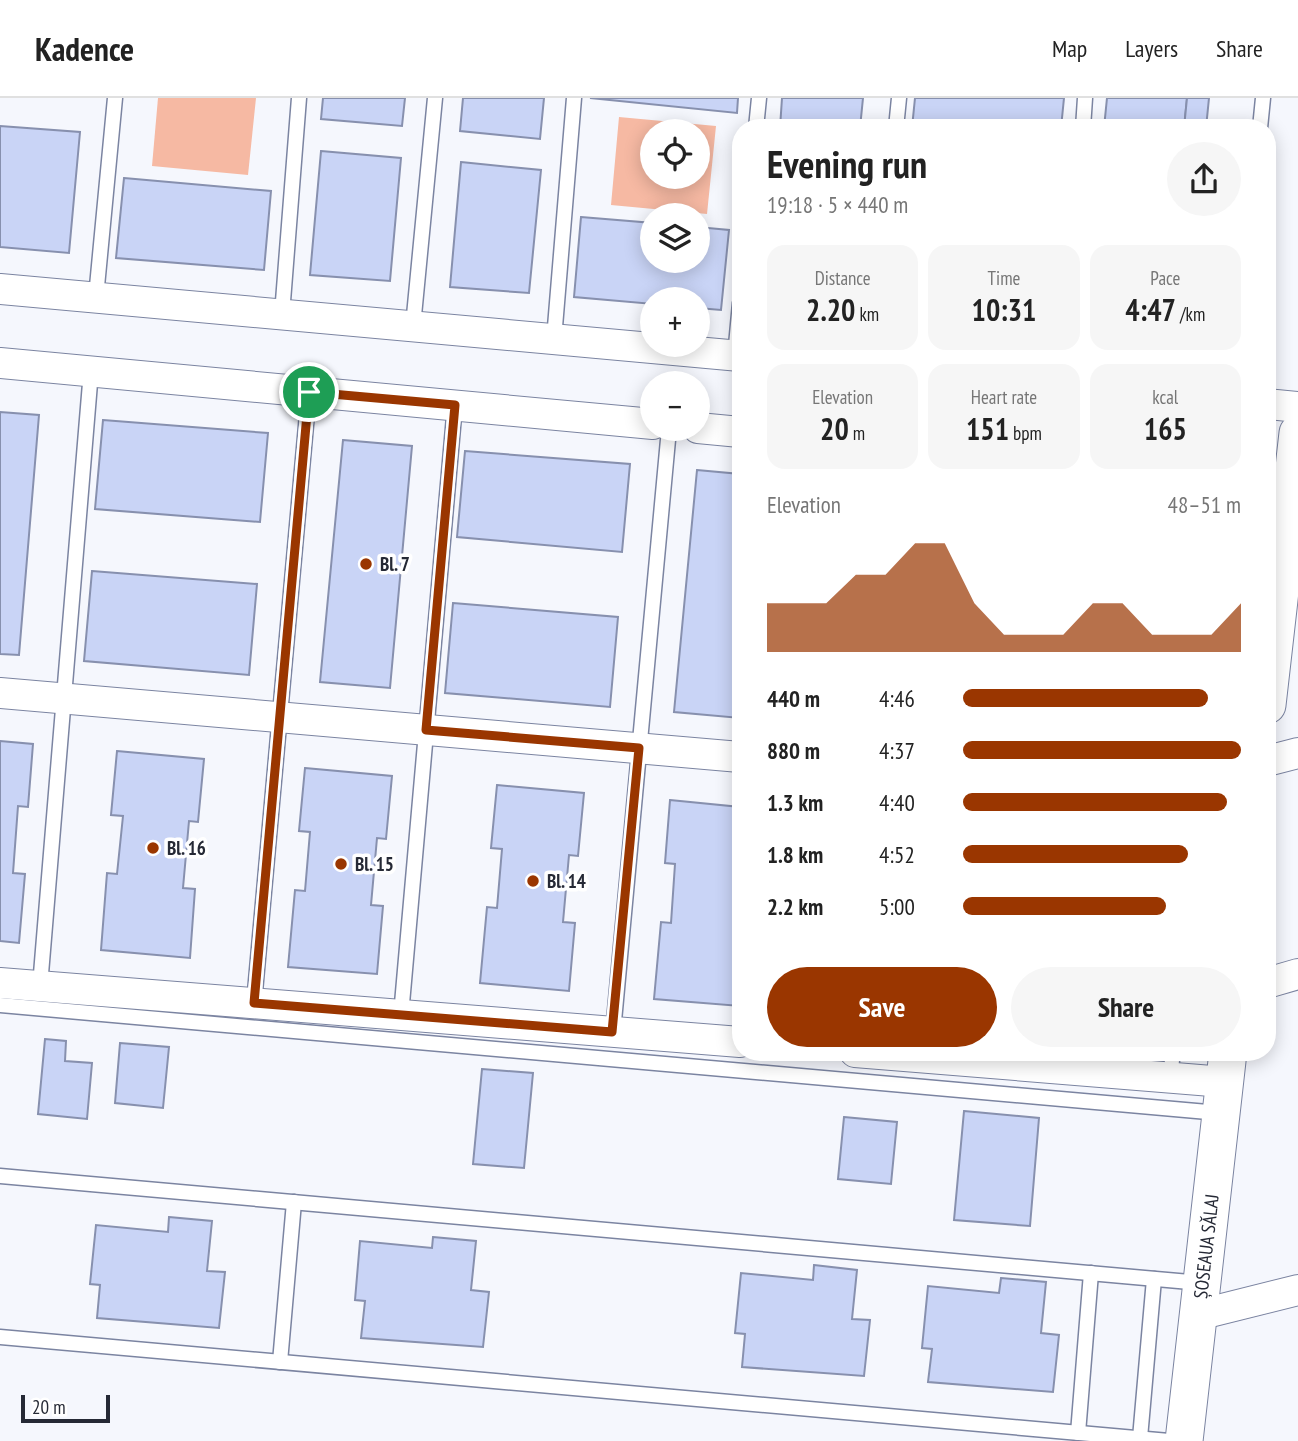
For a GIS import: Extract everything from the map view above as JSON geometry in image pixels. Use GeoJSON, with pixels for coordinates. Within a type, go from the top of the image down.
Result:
{"type":"FeatureCollection","features":[{"type":"Feature","properties":{"kind":"street"},"geometry":{"type":"LineString","coordinates":[[0,289],[732,355]]}},
{"type":"Feature","properties":{"kind":"street"},"geometry":{"type":"LineString","coordinates":[[0,363],[640,423]]}},
{"type":"Feature","properties":{"kind":"street"},"geometry":{"type":"LineString","coordinates":[[1276,405],[1298,407]]}},
{"type":"Feature","properties":{"kind":"street"},"geometry":{"type":"LineString","coordinates":[[710,429],[732,431]]}},
{"type":"Feature","properties":{"kind":"street"},"geometry":{"type":"LineString","coordinates":[[1276,653],[1282,619],[1280,481],[1298,433]]}},
{"type":"Feature","properties":{"kind":"street"},"geometry":{"type":"LineString","coordinates":[[0,693],[732,756]]}},
{"type":"Feature","properties":{"kind":"street"},"geometry":{"type":"LineString","coordinates":[[1276,759],[1298,753]]}},
{"type":"Feature","properties":{"kind":"street"},"geometry":{"type":"LineString","coordinates":[[1276,980],[1298,974]]}},
{"type":"Feature","properties":{"kind":"street"},"geometry":{"type":"LineString","coordinates":[[0,983],[732,1041]]}},
{"type":"Feature","properties":{"kind":"street"},"geometry":{"type":"LineString","coordinates":[[1075,1061],[1172,1065],[1224,1082]]}},
{"type":"Feature","properties":{"kind":"street","name":"ȘOSEAUA SĂLAJ"},"geometry":{"type":"LineString","coordinates":[[1184,1441],[1224,1082]]}},
{"type":"Feature","properties":{"kind":"street"},"geometry":{"type":"LineString","coordinates":[[1200,1299],[1298,1290]]}},
{"type":"Feature","properties":{"kind":"lane"},"geometry":{"type":"LineString","coordinates":[[96,298],[115,98]]}},
{"type":"Feature","properties":{"kind":"lane"},"geometry":{"type":"LineString","coordinates":[[282,314],[299,98]]}},
{"type":"Feature","properties":{"kind":"lane"},"geometry":{"type":"LineString","coordinates":[[413,326],[435,98]]}},
{"type":"Feature","properties":{"kind":"lane"},"geometry":{"type":"LineString","coordinates":[[554,339],[574,98]]}},
{"type":"Feature","properties":{"kind":"lane"},"geometry":{"type":"LineString","coordinates":[[757,119],[759,98]]}},
{"type":"Feature","properties":{"kind":"lane"},"geometry":{"type":"LineString","coordinates":[[897,119],[899,98]]}},
{"type":"Feature","properties":{"kind":"lane"},"geometry":{"type":"LineString","coordinates":[[1084,119],[1086,98]]}},
{"type":"Feature","properties":{"kind":"lane"},"geometry":{"type":"LineString","coordinates":[[1261,119],[1263,98]]}},
{"type":"Feature","properties":{"kind":"lane"},"geometry":{"type":"LineString","coordinates":[[40,986],[91,371]]}},
{"type":"Feature","properties":{"kind":"lane"},"geometry":{"type":"LineString","coordinates":[[254,1003],[309,392]]}},
{"type":"Feature","properties":{"kind":"lane"},"geometry":{"type":"LineString","coordinates":[[401,1015],[455,405]]}},
{"type":"Feature","properties":{"kind":"lane"},"geometry":{"type":"LineString","coordinates":[[612,1032],[668,441]]}},
{"type":"Feature","properties":{"kind":"lane"},"geometry":{"type":"LineString","coordinates":[[0,1005],[732,1051]]}},
{"type":"Feature","properties":{"kind":"lane"},"geometry":{"type":"LineString","coordinates":[[890,1061],[1224,1082]]}},
{"type":"Feature","properties":{"kind":"lane"},"geometry":{"type":"LineString","coordinates":[[0,1176],[1154,1279],[1200,1299]]}},
{"type":"Feature","properties":{"kind":"lane"},"geometry":{"type":"LineString","coordinates":[[280,1362],[294,1202]]}},
{"type":"Feature","properties":{"kind":"lane"},"geometry":{"type":"LineString","coordinates":[[1077,1433],[1091,1273]]}},
{"type":"Feature","properties":{"kind":"lane"},"geometry":{"type":"LineString","coordinates":[[1140,1438],[1154,1279]]}},
{"type":"Feature","properties":{"kind":"lane"},"geometry":{"type":"LineString","coordinates":[[0,1337],[1169,1441]]}},
{"type":"Feature","properties":{"kind":"shaded area"},"geometry":{"type":"Polygon","coordinates":[[[158,98],[256,98],[248,175],[152,166],[158,98]]]}},
{"type":"Feature","properties":{"kind":"shaded area"},"geometry":{"type":"Polygon","coordinates":[[[619,117],[641,119],[640,189],[710,189],[708,203],[640,203],[640,208],[611,205],[619,117]]]}},
{"type":"Feature","properties":{"kind":"shaded area"},"geometry":{"type":"Polygon","coordinates":[[[710,125],[716,126],[710,185],[710,125]]]}},
{"type":"Feature","properties":{"kind":"building"},"geometry":{"type":"Polygon","coordinates":[[[323,98],[405,98],[402,126],[321,119],[323,98]]]}},
{"type":"Feature","properties":{"kind":"building"},"geometry":{"type":"Polygon","coordinates":[[[463,98],[544,98],[540,139],[460,131],[463,98]]]}},
{"type":"Feature","properties":{"kind":"building"},"geometry":{"type":"Polygon","coordinates":[[[590,98],[738,98],[737,113],[590,98]]]}},
{"type":"Feature","properties":{"kind":"building"},"geometry":{"type":"Polygon","coordinates":[[[782,98],[863,98],[861,119],[781,119],[782,98]]]}},
{"type":"Feature","properties":{"kind":"building"},"geometry":{"type":"Polygon","coordinates":[[[915,98],[1064,98],[1062,119],[913,119],[915,98]]]}},
{"type":"Feature","properties":{"kind":"building"},"geometry":{"type":"Polygon","coordinates":[[[1107,98],[1187,98],[1185,119],[1105,119],[1107,98]]]}},
{"type":"Feature","properties":{"kind":"building"},"geometry":{"type":"Polygon","coordinates":[[[1187,98],[1209,98],[1207,119],[1185,119],[1187,98]]]}},
{"type":"Feature","properties":{"kind":"building"},"geometry":{"type":"Polygon","coordinates":[[[0,126],[80,132],[69,253],[0,247],[0,126]]]}},
{"type":"Feature","properties":{"kind":"building"},"geometry":{"type":"Polygon","coordinates":[[[321,151],[401,158],[390,281],[310,275],[321,151]]]}},
{"type":"Feature","properties":{"kind":"building"},"geometry":{"type":"Polygon","coordinates":[[[461,162],[541,170],[529,293],[450,287],[461,162]]]}},
{"type":"Feature","properties":{"kind":"building"},"geometry":{"type":"Polygon","coordinates":[[[124,178],[271,191],[264,270],[116,258],[124,178]]]}},
{"type":"Feature","properties":{"kind":"building"},"geometry":{"type":"Polygon","coordinates":[[[581,217],[640,222],[640,273],[710,273],[710,228],[729,230],[721,310],[710,309],[710,287],[640,287],[640,303],[574,297],[581,217]]]}},
{"type":"Feature","properties":{"kind":"building"},"geometry":{"type":"Polygon","coordinates":[[[0,412],[39,415],[19,655],[0,654],[0,412]]]}},
{"type":"Feature","properties":{"kind":"building"},"geometry":{"type":"Polygon","coordinates":[[[103,420],[268,433],[260,522],[95,509],[103,420]]]}},
{"type":"Feature","properties":{"kind":"building","name":"Bl. 7"},"geometry":{"type":"Polygon","coordinates":[[[343,440],[412,446],[390,688],[320,682],[343,440]]]}},
{"type":"Feature","properties":{"kind":"building"},"geometry":{"type":"Polygon","coordinates":[[[465,451],[630,464],[622,552],[457,537],[465,451]]]}},
{"type":"Feature","properties":{"kind":"building"},"geometry":{"type":"Polygon","coordinates":[[[697,470],[732,473],[732,717],[674,712],[697,470]]]}},
{"type":"Feature","properties":{"kind":"building"},"geometry":{"type":"Polygon","coordinates":[[[92,571],[257,584],[249,675],[84,661],[92,571]]]}},
{"type":"Feature","properties":{"kind":"building"},"geometry":{"type":"Polygon","coordinates":[[[453,603],[618,617],[610,707],[445,693],[453,603]]]}},
{"type":"Feature","properties":{"kind":"building"},"geometry":{"type":"Polygon","coordinates":[[[0,741],[33,744],[28,807],[18,806],[13,873],[25,874],[19,943],[0,941],[0,741]]]}},
{"type":"Feature","properties":{"kind":"building","name":"Bl. 16"},"geometry":{"type":"Polygon","coordinates":[[[117,751],[204,759],[198,822],[189,821],[183,888],[195,889],[190,958],[101,950],[107,873],[117,874],[123,816],[111,815],[117,751]]]}},
{"type":"Feature","properties":{"kind":"building","name":"Bl. 15"},"geometry":{"type":"Polygon","coordinates":[[[305,768],[392,776],[386,839],[377,838],[371,905],[383,906],[377,974],[288,967],[295,890],[305,891],[310,832],[299,831],[305,768]]]}},
{"type":"Feature","properties":{"kind":"building","name":"Bl. 14"},"geometry":{"type":"Polygon","coordinates":[[[497,785],[584,793],[578,856],[569,855],[563,922],[575,923],[569,991],[480,983],[487,907],[497,908],[502,849],[491,848],[497,785]]]}},
{"type":"Feature","properties":{"kind":"building"},"geometry":{"type":"Polygon","coordinates":[[[670,800],[732,806],[732,1005],[654,999],[661,922],[671,923],[675,864],[665,863],[670,800]]]}},
{"type":"Feature","properties":{"kind":"building"},"geometry":{"type":"Polygon","coordinates":[[[45,1039],[66,1041],[65,1061],[92,1063],[87,1119],[38,1114],[45,1039]]]}},
{"type":"Feature","properties":{"kind":"building"},"geometry":{"type":"Polygon","coordinates":[[[120,1043],[169,1047],[163,1108],[115,1103],[120,1043]]]}},
{"type":"Feature","properties":{"kind":"building"},"geometry":{"type":"Polygon","coordinates":[[[482,1069],[533,1073],[524,1168],[473,1164],[482,1069]]]}},
{"type":"Feature","properties":{"kind":"building"},"geometry":{"type":"Polygon","coordinates":[[[964,1111],[1039,1118],[1030,1226],[954,1220],[964,1111]]]}},
{"type":"Feature","properties":{"kind":"building"},"geometry":{"type":"Polygon","coordinates":[[[844,1117],[897,1122],[891,1184],[838,1179],[844,1117]]]}},
{"type":"Feature","properties":{"kind":"building"},"geometry":{"type":"Polygon","coordinates":[[[169,1217],[212,1221],[207,1271],[225,1272],[219,1328],[97,1318],[100,1285],[90,1284],[96,1225],[168,1232],[169,1217]]]}},
{"type":"Feature","properties":{"kind":"building"},"geometry":{"type":"Polygon","coordinates":[[[433,1237],[476,1241],[471,1290],[489,1292],[483,1347],[361,1338],[365,1301],[355,1300],[360,1241],[432,1248],[433,1237]]]}},
{"type":"Feature","properties":{"kind":"building"},"geometry":{"type":"Polygon","coordinates":[[[814,1265],[857,1270],[852,1319],[870,1320],[864,1376],[742,1367],[745,1334],[735,1333],[741,1273],[813,1280],[814,1265]]]}},
{"type":"Feature","properties":{"kind":"building"},"geometry":{"type":"Polygon","coordinates":[[[1001,1278],[1046,1282],[1041,1333],[1059,1335],[1053,1392],[928,1382],[932,1349],[922,1348],[928,1286],[999,1293],[1001,1278]]]}},
{"type":"Feature","properties":{"kind":"place","name":"Bl. 7"},"geometry":{"type":"Point","coordinates":[366,564]}},
{"type":"Feature","properties":{"kind":"place","name":"Bl. 16"},"geometry":{"type":"Point","coordinates":[153,848]}},
{"type":"Feature","properties":{"kind":"place","name":"Bl. 15"},"geometry":{"type":"Point","coordinates":[341,864]}},
{"type":"Feature","properties":{"kind":"place","name":"Bl. 14"},"geometry":{"type":"Point","coordinates":[533,881]}},
{"type":"Feature","properties":{"kind":"route"},"geometry":{"type":"LineString","coordinates":[[309,392],[455,405],[426,730],[639,748],[612,1032],[254,1003],[309,392]]}}]}
